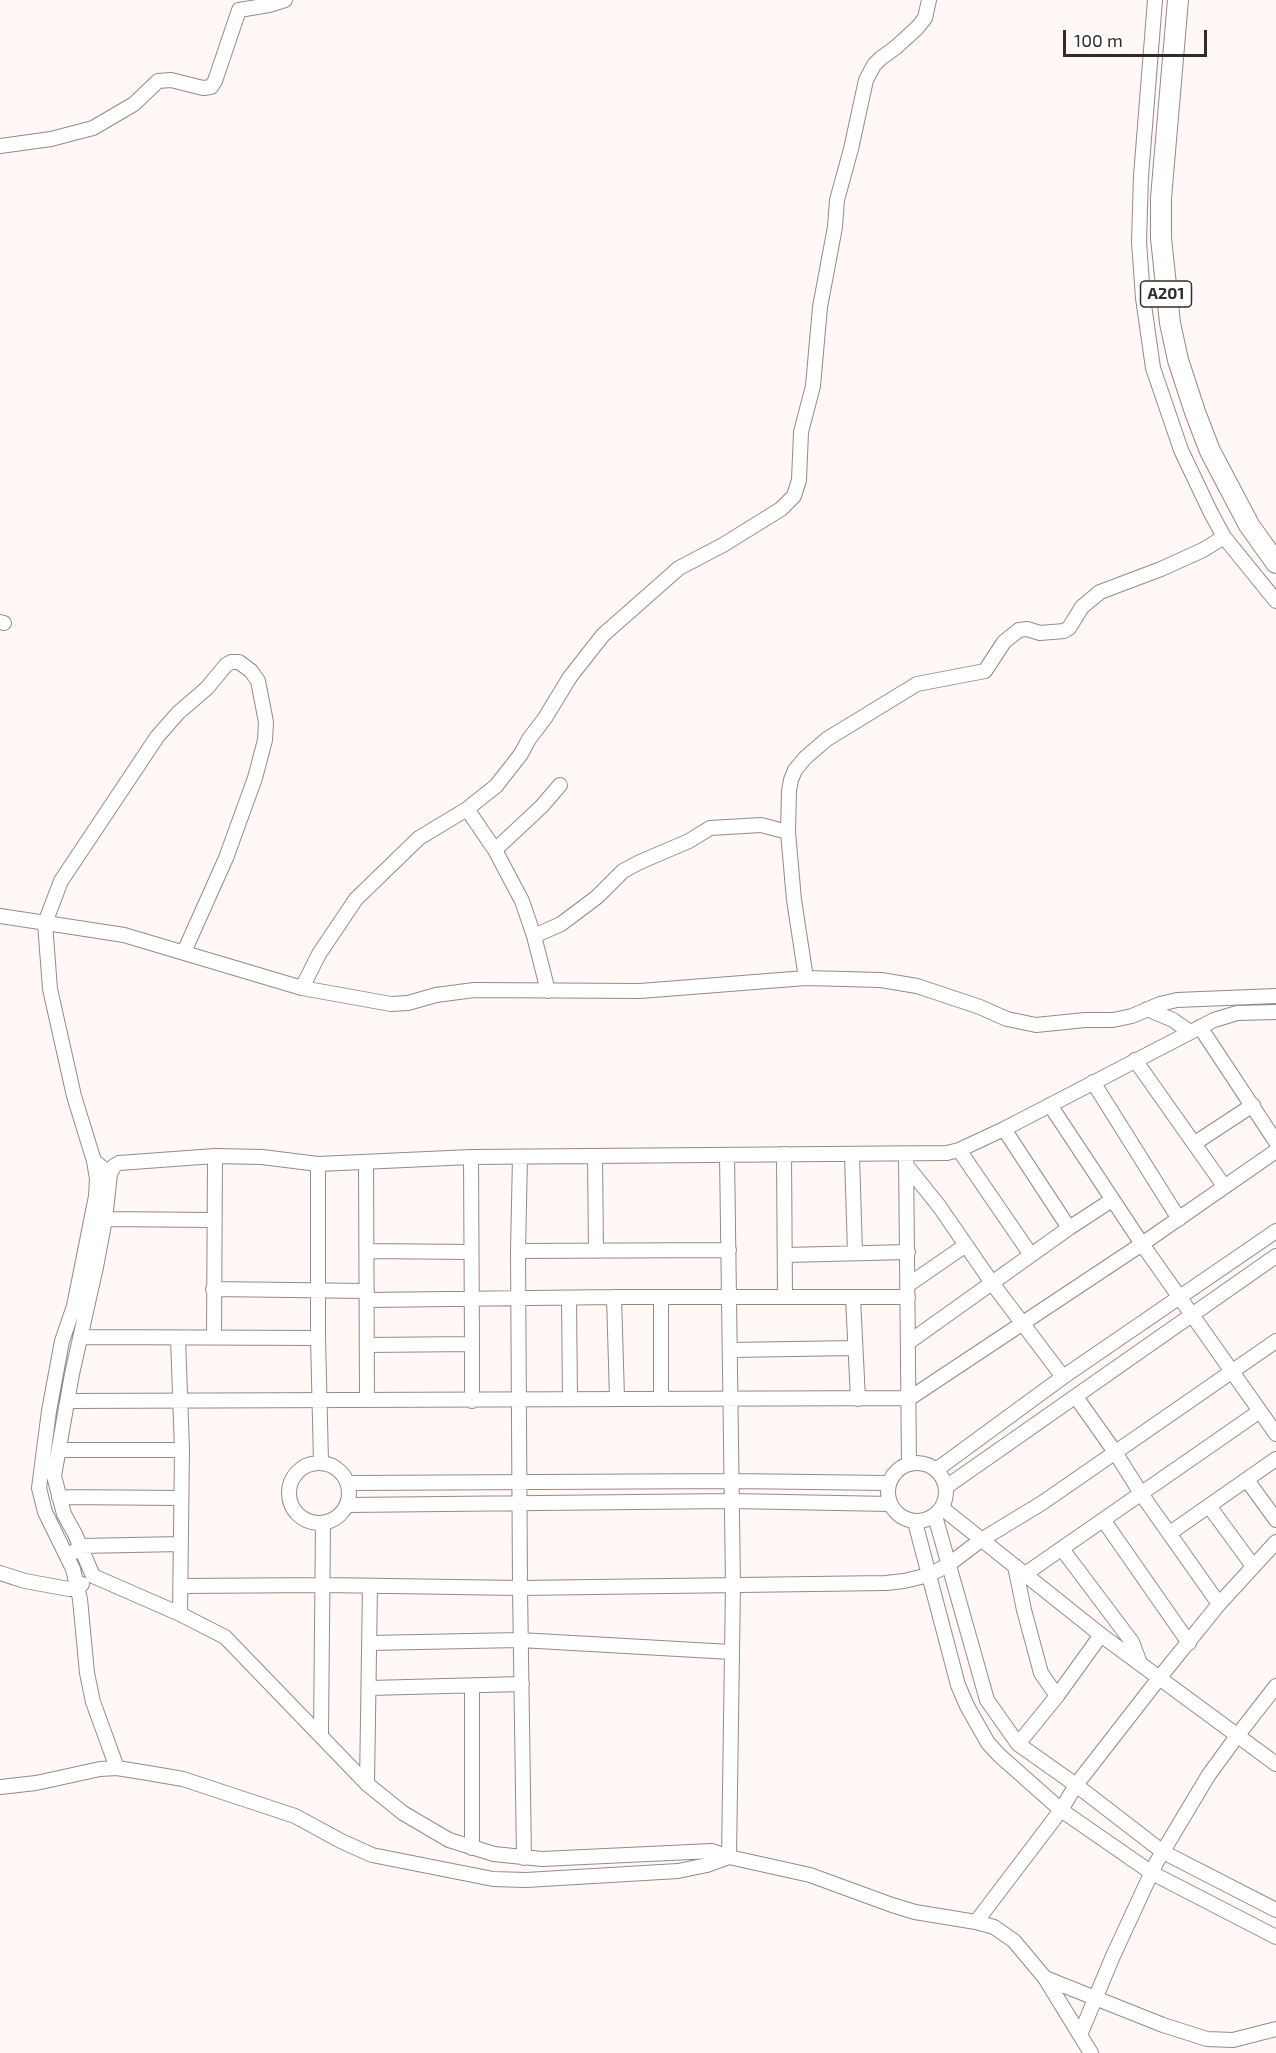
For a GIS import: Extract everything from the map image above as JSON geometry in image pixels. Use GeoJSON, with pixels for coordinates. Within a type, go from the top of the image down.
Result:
{"type":"FeatureCollection","features":[{"type":"Feature","properties":{"kind":"highway","name":"A201"},"geometry":{"type":"LineString","coordinates":[[1178,0],[1161,198],[1161,238],[1170,323],[1178,360],[1210,451],[1249,525],[1276,563]]}},
{"type":"Feature","properties":{"kind":"street"},"geometry":{"type":"LineString","coordinates":[[0,146],[51,139],[93,128],[134,104],[158,81],[171,80],[203,88],[211,87],[238,10],[285,0]]}},
{"type":"Feature","properties":{"kind":"street"},"geometry":{"type":"LineString","coordinates":[[302,988],[319,954],[356,899],[419,838],[488,794],[508,774],[570,677],[603,635],[679,568],[723,545],[781,509],[794,496],[799,480],[801,432],[813,386],[820,307],[835,227],[837,200],[866,80],[874,65],[911,35],[921,23],[929,7],[929,0]]}},
{"type":"Feature","properties":{"kind":"street"},"geometry":{"type":"LineString","coordinates":[[1155,0],[1141,176],[1139,242],[1147,333],[1153,368],[1181,450],[1224,537],[1276,602]]}},
{"type":"Feature","properties":{"kind":"street"},"geometry":{"type":"LineString","coordinates":[[806,978],[794,900],[788,832],[789,792],[793,775],[805,758],[828,739],[917,684],[985,670],[1004,642],[1018,630],[1026,629],[1040,633],[1067,630],[1082,607],[1100,592],[1161,569],[1203,550],[1224,537]]}},
{"type":"Feature","properties":{"kind":"street"},"geometry":{"type":"LineString","coordinates":[[117,1768],[96,1714],[89,1686],[78,1589],[69,1558],[45,1512],[39,1488],[49,1411],[62,1341],[74,1306],[96,1196],[97,1179],[94,1161],[74,1096],[52,999],[45,923],[61,881],[157,737],[178,713],[207,688],[226,665],[239,662],[251,671],[258,681],[266,722],[265,740],[255,778],[226,858],[184,952]]}},
{"type":"Feature","properties":{"kind":"street"},"geometry":{"type":"LineString","coordinates":[[495,850],[542,806],[560,785]]}},
{"type":"Feature","properties":{"kind":"street"},"geometry":{"type":"LineString","coordinates":[[467,809],[495,850],[522,901],[534,936],[548,991]]}},
{"type":"Feature","properties":{"kind":"street"},"geometry":{"type":"LineString","coordinates":[[534,936],[561,924],[597,897],[623,871],[689,841],[710,828],[761,825],[788,832]]}},
{"type":"Feature","properties":{"kind":"street"},"geometry":{"type":"LineString","coordinates":[[0,916],[124,935],[302,988],[399,1005],[459,991],[640,991],[806,978],[900,982],[1028,1024],[1113,1020],[1177,1000],[1276,996]]}},
{"type":"Feature","properties":{"kind":"street"},"geometry":{"type":"LineString","coordinates":[[1147,1009],[1195,1030],[1253,1105],[1276,1142]]}},
{"type":"Feature","properties":{"kind":"street"},"geometry":{"type":"LineString","coordinates":[[1091,2053],[1045,1978],[1014,1941],[994,1927],[915,1912],[810,1875],[712,1851],[524,1858],[494,1854],[449,1840],[404,1813],[368,1784],[225,1637],[180,1614],[93,1576],[64,1514],[54,1476],[105,1219],[110,1174],[114,1166],[119,1163],[215,1156],[262,1157],[318,1164],[471,1156],[784,1154],[852,1155],[906,1160],[959,1150],[1214,1020],[1237,1013],[1276,1012]]}},
{"type":"Feature","properties":{"kind":"street"},"geometry":{"type":"LineString","coordinates":[[1136,1060],[1224,1186]]}},
{"type":"Feature","properties":{"kind":"street"},"geometry":{"type":"LineString","coordinates":[[1093,1082],[1179,1219]]}},
{"type":"Feature","properties":{"kind":"street"},"geometry":{"type":"LineString","coordinates":[[1050,1105],[1112,1200],[1276,1434]]}},
{"type":"Feature","properties":{"kind":"street"},"geometry":{"type":"LineString","coordinates":[[1195,1143],[1253,1105]]}},
{"type":"Feature","properties":{"kind":"street"},"geometry":{"type":"LineString","coordinates":[[1004,1129],[1069,1228]]}},
{"type":"Feature","properties":{"kind":"street"},"geometry":{"type":"LineString","coordinates":[[959,1150],[1031,1255]]}},
{"type":"Feature","properties":{"kind":"street"},"geometry":{"type":"LineString","coordinates":[[68,1401],[910,1398],[1143,1244],[1276,1151]]}},
{"type":"Feature","properties":{"kind":"street"},"geometry":{"type":"LineString","coordinates":[[784,1154],[785,1297]]}},
{"type":"Feature","properties":{"kind":"street"},"geometry":{"type":"LineString","coordinates":[[728,1155],[733,1585],[729,1857]]}},
{"type":"Feature","properties":{"kind":"street"},"geometry":{"type":"LineString","coordinates":[[852,1155],[855,1253]]}},
{"type":"Feature","properties":{"kind":"street"},"geometry":{"type":"LineString","coordinates":[[214,1338],[215,1156]]}},
{"type":"Feature","properties":{"kind":"street"},"geometry":{"type":"LineString","coordinates":[[471,1156],[472,1401]]}},
{"type":"Feature","properties":{"kind":"street"},"geometry":{"type":"LineString","coordinates":[[596,1156],[596,1250]]}},
{"type":"Feature","properties":{"kind":"street"},"geometry":{"type":"LineString","coordinates":[[520,1157],[519,1481],[524,1858]]}},
{"type":"Feature","properties":{"kind":"street"},"geometry":{"type":"LineString","coordinates":[[906,1160],[992,1283],[1063,1377]]}},
{"type":"Feature","properties":{"kind":"street"},"geometry":{"type":"LineString","coordinates":[[906,1160],[909,1464]]}},
{"type":"Feature","properties":{"kind":"street"},"geometry":{"type":"LineString","coordinates":[[94,1161],[110,1174]]}},
{"type":"Feature","properties":{"kind":"street"},"geometry":{"type":"LineString","coordinates":[[366,1162],[367,1400]]}},
{"type":"Feature","properties":{"kind":"street"},"geometry":{"type":"LineString","coordinates":[[318,1164],[321,1462]]}},
{"type":"Feature","properties":{"kind":"street"},"geometry":{"type":"LineString","coordinates":[[909,1342],[1112,1200]]}},
{"type":"Feature","properties":{"kind":"street"},"geometry":{"type":"LineString","coordinates":[[105,1219],[214,1220]]}},
{"type":"Feature","properties":{"kind":"street"},"geometry":{"type":"LineString","coordinates":[[936,1470],[1063,1377],[1276,1231]]}},
{"type":"Feature","properties":{"kind":"street"},"geometry":{"type":"LineString","coordinates":[[213,1289],[471,1298],[853,1298],[908,1291],[966,1245]]}},
{"type":"Feature","properties":{"kind":"street"},"geometry":{"type":"LineString","coordinates":[[518,1251],[729,1250]]}},
{"type":"Feature","properties":{"kind":"street"},"geometry":{"type":"LineString","coordinates":[[367,1251],[470,1252]]}},
{"type":"Feature","properties":{"kind":"street"},"geometry":{"type":"LineString","coordinates":[[786,1255],[908,1252]]}},
{"type":"Feature","properties":{"kind":"street"},"geometry":{"type":"LineString","coordinates":[[946,1487],[1276,1256]]}},
{"type":"Feature","properties":{"kind":"street"},"geometry":{"type":"LineString","coordinates":[[615,1297],[617,1398]]}},
{"type":"Feature","properties":{"kind":"street"},"geometry":{"type":"LineString","coordinates":[[569,1298],[570,1399]]}},
{"type":"Feature","properties":{"kind":"street"},"geometry":{"type":"LineString","coordinates":[[660,1398],[662,1298]]}},
{"type":"Feature","properties":{"kind":"street"},"geometry":{"type":"LineString","coordinates":[[853,1298],[858,1399]]}},
{"type":"Feature","properties":{"kind":"street"},"geometry":{"type":"LineString","coordinates":[[81,1337],[318,1338]]}},
{"type":"Feature","properties":{"kind":"street"},"geometry":{"type":"LineString","coordinates":[[178,1338],[182,1450],[180,1614]]}},
{"type":"Feature","properties":{"kind":"street"},"geometry":{"type":"LineString","coordinates":[[182,1586],[324,1585],[520,1588],[886,1583],[928,1575],[948,1565],[981,1540],[1042,1503],[1276,1341]]}},
{"type":"Feature","properties":{"kind":"street"},"geometry":{"type":"LineString","coordinates":[[367,1344],[472,1344]]}},
{"type":"Feature","properties":{"kind":"street"},"geometry":{"type":"LineString","coordinates":[[730,1350],[855,1348]]}},
{"type":"Feature","properties":{"kind":"street"},"geometry":{"type":"LineString","coordinates":[[1076,1397],[1220,1604]]}},
{"type":"Feature","properties":{"kind":"street"},"geometry":{"type":"LineString","coordinates":[[1020,1570],[1062,1550],[1260,1411]]}},
{"type":"Feature","properties":{"kind":"street"},"geometry":{"type":"LineString","coordinates":[[59,1450],[182,1450]]}},
{"type":"Feature","properties":{"kind":"street"},"geometry":{"type":"LineString","coordinates":[[1170,1533],[1276,1459]]}},
{"type":"Feature","properties":{"kind":"street"},"geometry":{"type":"LineString","coordinates":[[321,1462],[334,1466],[348,1483],[350,1494],[342,1514],[323,1524],[305,1520],[297,1514],[288,1494],[293,1476],[301,1468],[310,1464],[321,1462]]}},
{"type":"Feature","properties":{"kind":"street"},"geometry":{"type":"LineString","coordinates":[[921,1463],[936,1470],[946,1487],[946,1498],[938,1512],[915,1522],[895,1512],[890,1504],[888,1493],[889,1483],[897,1471],[909,1464],[921,1463]]}},
{"type":"Feature","properties":{"kind":"street"},"geometry":{"type":"LineString","coordinates":[[1247,1480],[1276,1520]]}},
{"type":"Feature","properties":{"kind":"street"},"geometry":{"type":"LineString","coordinates":[[348,1483],[732,1481],[889,1483]]}},
{"type":"Feature","properties":{"kind":"street"},"geometry":{"type":"LineString","coordinates":[[59,1497],[181,1498]]}},
{"type":"Feature","properties":{"kind":"street"},"geometry":{"type":"LineString","coordinates":[[347,1505],[732,1501],[890,1504]]}},
{"type":"Feature","properties":{"kind":"street"},"geometry":{"type":"LineString","coordinates":[[1209,1506],[1253,1566]]}},
{"type":"Feature","properties":{"kind":"street"},"geometry":{"type":"LineString","coordinates":[[938,1512],[981,1540],[1101,1635],[1276,1764]]}},
{"type":"Feature","properties":{"kind":"street"},"geometry":{"type":"LineString","coordinates":[[938,1512],[948,1565],[987,1700],[1018,1744],[1076,1785],[1162,1852],[1276,1910]]}},
{"type":"Feature","properties":{"kind":"street"},"geometry":{"type":"LineString","coordinates":[[1104,1521],[1189,1643]]}},
{"type":"Feature","properties":{"kind":"street"},"geometry":{"type":"LineString","coordinates":[[915,1522],[958,1685],[976,1724],[999,1755],[1061,1810],[1152,1873],[1276,1937]]}},
{"type":"Feature","properties":{"kind":"street"},"geometry":{"type":"LineString","coordinates":[[321,1734],[323,1524]]}},
{"type":"Feature","properties":{"kind":"street"},"geometry":{"type":"LineString","coordinates":[[976,1922],[1061,1810],[1076,1785],[1160,1677],[1220,1604],[1276,1542]]}},
{"type":"Feature","properties":{"kind":"street"},"geometry":{"type":"LineString","coordinates":[[69,1558],[80,1546],[181,1544]]}},
{"type":"Feature","properties":{"kind":"street"},"geometry":{"type":"LineString","coordinates":[[1062,1550],[1132,1642],[1141,1663]]}},
{"type":"Feature","properties":{"kind":"street"},"geometry":{"type":"LineString","coordinates":[[1020,1570],[1024,1611],[1041,1673],[1057,1696]]}},
{"type":"Feature","properties":{"kind":"street"},"geometry":{"type":"LineString","coordinates":[[0,1573],[25,1581],[78,1589]]}},
{"type":"Feature","properties":{"kind":"street"},"geometry":{"type":"LineString","coordinates":[[78,1589],[84,1581],[93,1576]]}},
{"type":"Feature","properties":{"kind":"street"},"geometry":{"type":"LineString","coordinates":[[368,1784],[370,1586]]}},
{"type":"Feature","properties":{"kind":"street"},"geometry":{"type":"LineString","coordinates":[[1018,1744],[1057,1696],[1101,1635]]}},
{"type":"Feature","properties":{"kind":"street"},"geometry":{"type":"LineString","coordinates":[[369,1643],[520,1640],[731,1652]]}},
{"type":"Feature","properties":{"kind":"street"},"geometry":{"type":"LineString","coordinates":[[370,1688],[522,1684]]}},
{"type":"Feature","properties":{"kind":"street"},"geometry":{"type":"LineString","coordinates":[[472,1686],[472,1848]]}},
{"type":"Feature","properties":{"kind":"street"},"geometry":{"type":"LineString","coordinates":[[1080,2035],[1162,1852],[1208,1776],[1276,1686]]}},
{"type":"Feature","properties":{"kind":"street"},"geometry":{"type":"LineString","coordinates":[[0,1787],[36,1783],[100,1769],[117,1768],[183,1779],[295,1816],[341,1842],[372,1855],[493,1879],[526,1880],[678,1871],[707,1866],[729,1857]]}},
{"type":"Feature","properties":{"kind":"street"},"geometry":{"type":"LineString","coordinates":[[1045,1978],[1207,2039],[1233,2040],[1276,2029]]}}]}
